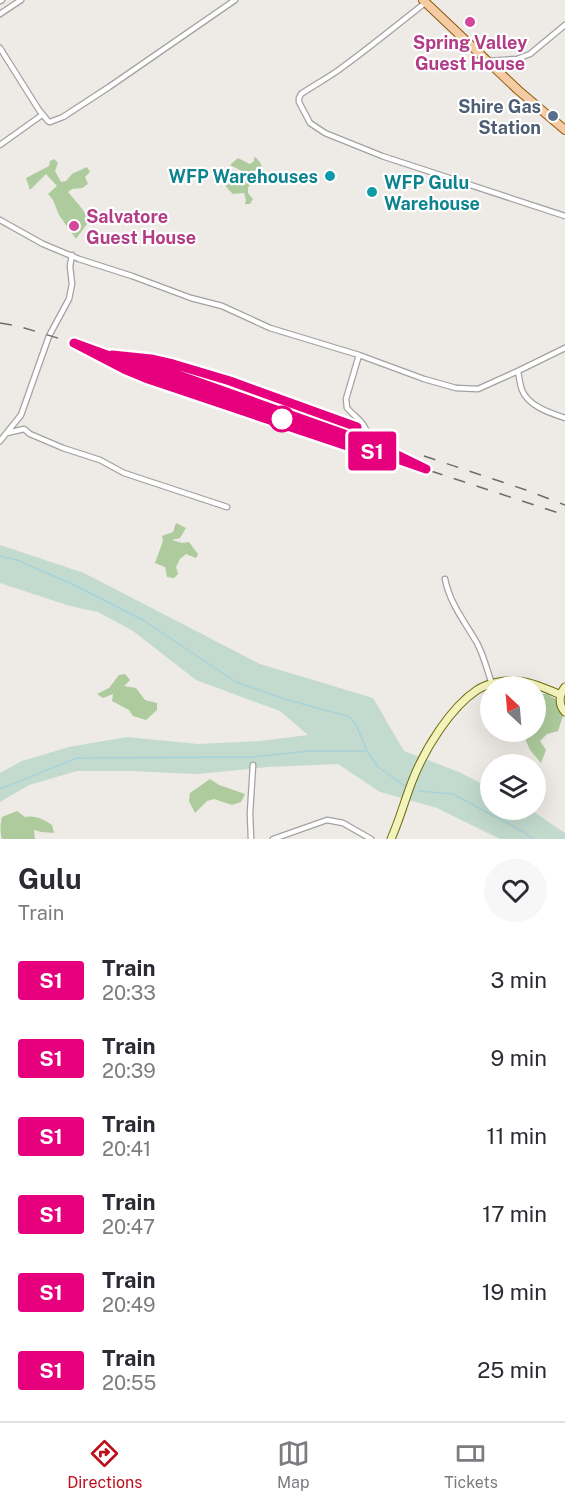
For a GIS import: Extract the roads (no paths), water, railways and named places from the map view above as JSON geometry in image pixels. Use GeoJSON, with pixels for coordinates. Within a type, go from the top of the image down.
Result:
{"type":"FeatureCollection","features":[{"type":"Feature","properties":{"kind":"main road"},"geometry":{"type":"LineString","coordinates":[[424,2],[487,62],[565,130]]}},
{"type":"Feature","properties":{"kind":"street"},"geometry":{"type":"LineString","coordinates":[[0,14],[21,0]]}},
{"type":"Feature","properties":{"kind":"street"},"geometry":{"type":"LineString","coordinates":[[0,48],[42,115],[50,122],[63,117],[109,87],[235,0]]}},
{"type":"Feature","properties":{"kind":"street"},"geometry":{"type":"LineString","coordinates":[[424,2],[390,32],[302,94],[299,102],[310,123],[325,133],[382,156],[565,216]]}},
{"type":"Feature","properties":{"kind":"street"},"geometry":{"type":"LineString","coordinates":[[487,62],[530,54],[565,25]]}},
{"type":"Feature","properties":{"kind":"street"},"geometry":{"type":"LineString","coordinates":[[0,145],[42,115]]}},
{"type":"Feature","properties":{"kind":"street"},"geometry":{"type":"LineString","coordinates":[[0,220],[43,244],[191,298],[222,306],[270,328],[359,355],[424,379],[464,389],[478,389],[565,348]]}},
{"type":"Feature","properties":{"kind":"street"},"geometry":{"type":"LineString","coordinates":[[0,441],[21,415],[50,336],[69,299],[72,284],[70,266],[72,255]]}},
{"type":"Feature","properties":{"kind":"street"},"geometry":{"type":"LineString","coordinates":[[359,355],[346,399],[347,408],[361,420],[369,437]]}},
{"type":"Feature","properties":{"kind":"street"},"geometry":{"type":"LineString","coordinates":[[518,371],[522,390],[529,401],[565,418]]}},
{"type":"Feature","properties":{"kind":"street"},"geometry":{"type":"LineString","coordinates":[[21,415],[24,429],[30,434],[100,460],[124,473],[227,507]]}},
{"type":"Feature","properties":{"kind":"street"},"geometry":{"type":"LineString","coordinates":[[8,433],[24,429]]}},
{"type":"Feature","properties":{"kind":"street"},"geometry":{"type":"LineString","coordinates":[[445,579],[447,590],[482,654],[489,676]]}},
{"type":"Feature","properties":{"kind":"street"},"geometry":{"type":"LineString","coordinates":[[565,687],[562,689],[560,699],[565,712]]}},
{"type":"Feature","properties":{"kind":"street"},"geometry":{"type":"LineString","coordinates":[[391,839],[413,779],[429,745],[464,701],[480,689]]}},
{"type":"Feature","properties":{"kind":"street"},"geometry":{"type":"LineString","coordinates":[[546,690],[561,695]]}},
{"type":"Feature","properties":{"kind":"street"},"geometry":{"type":"LineString","coordinates":[[251,839],[253,765]]}},
{"type":"Feature","properties":{"kind":"street"},"geometry":{"type":"LineString","coordinates":[[273,839],[327,820],[343,823],[371,839]]}},
{"type":"Feature","properties":{"kind":"waterway"},"geometry":{"type":"LineString","coordinates":[[0,556],[17,560],[72,584],[143,620],[236,682],[285,699],[350,717],[378,767],[405,786]]}},
{"type":"Feature","properties":{"kind":"waterway"},"geometry":{"type":"LineString","coordinates":[[0,789],[77,758],[252,757],[309,751],[365,751]]}},
{"type":"Feature","properties":{"kind":"waterway"},"geometry":{"type":"LineString","coordinates":[[419,791],[453,794],[533,839]]}},
{"type":"Feature","properties":{"kind":"railway"},"geometry":{"type":"LineString","coordinates":[[0,323],[18,326],[74,343],[376,453],[565,515]]}},
{"type":"Feature","properties":{"kind":"railway"},"geometry":{"type":"LineString","coordinates":[[126,357],[162,362],[215,376],[358,427]]}},
{"type":"Feature","properties":{"kind":"railway"},"geometry":{"type":"LineString","coordinates":[[187,392],[235,411]]}},
{"type":"Feature","properties":{"kind":"railway"},"geometry":{"type":"LineString","coordinates":[[424,456],[565,505]]}},
{"type":"Feature","properties":{"kind":"train","name":"S1"},"geometry":{"type":"LineString","coordinates":[[357,427],[230,381],[173,364],[112,355],[150,365],[381,447],[426,469],[74,343],[148,379],[386,459]]}},
{"type":"Feature","properties":{"kind":"place","name":"Spring Valley Guest House"},"geometry":{"type":"Point","coordinates":[470,22]}},
{"type":"Feature","properties":{"kind":"place","name":"Shire Gas Station"},"geometry":{"type":"Point","coordinates":[553,116]}},
{"type":"Feature","properties":{"kind":"place","name":"WFP Warehouses"},"geometry":{"type":"Point","coordinates":[330,176]}},
{"type":"Feature","properties":{"kind":"place","name":"WFP Gulu Warehouse"},"geometry":{"type":"Point","coordinates":[372,192]}},
{"type":"Feature","properties":{"kind":"place","name":"Salvatore Guest House"},"geometry":{"type":"Point","coordinates":[74,226]}}]}
